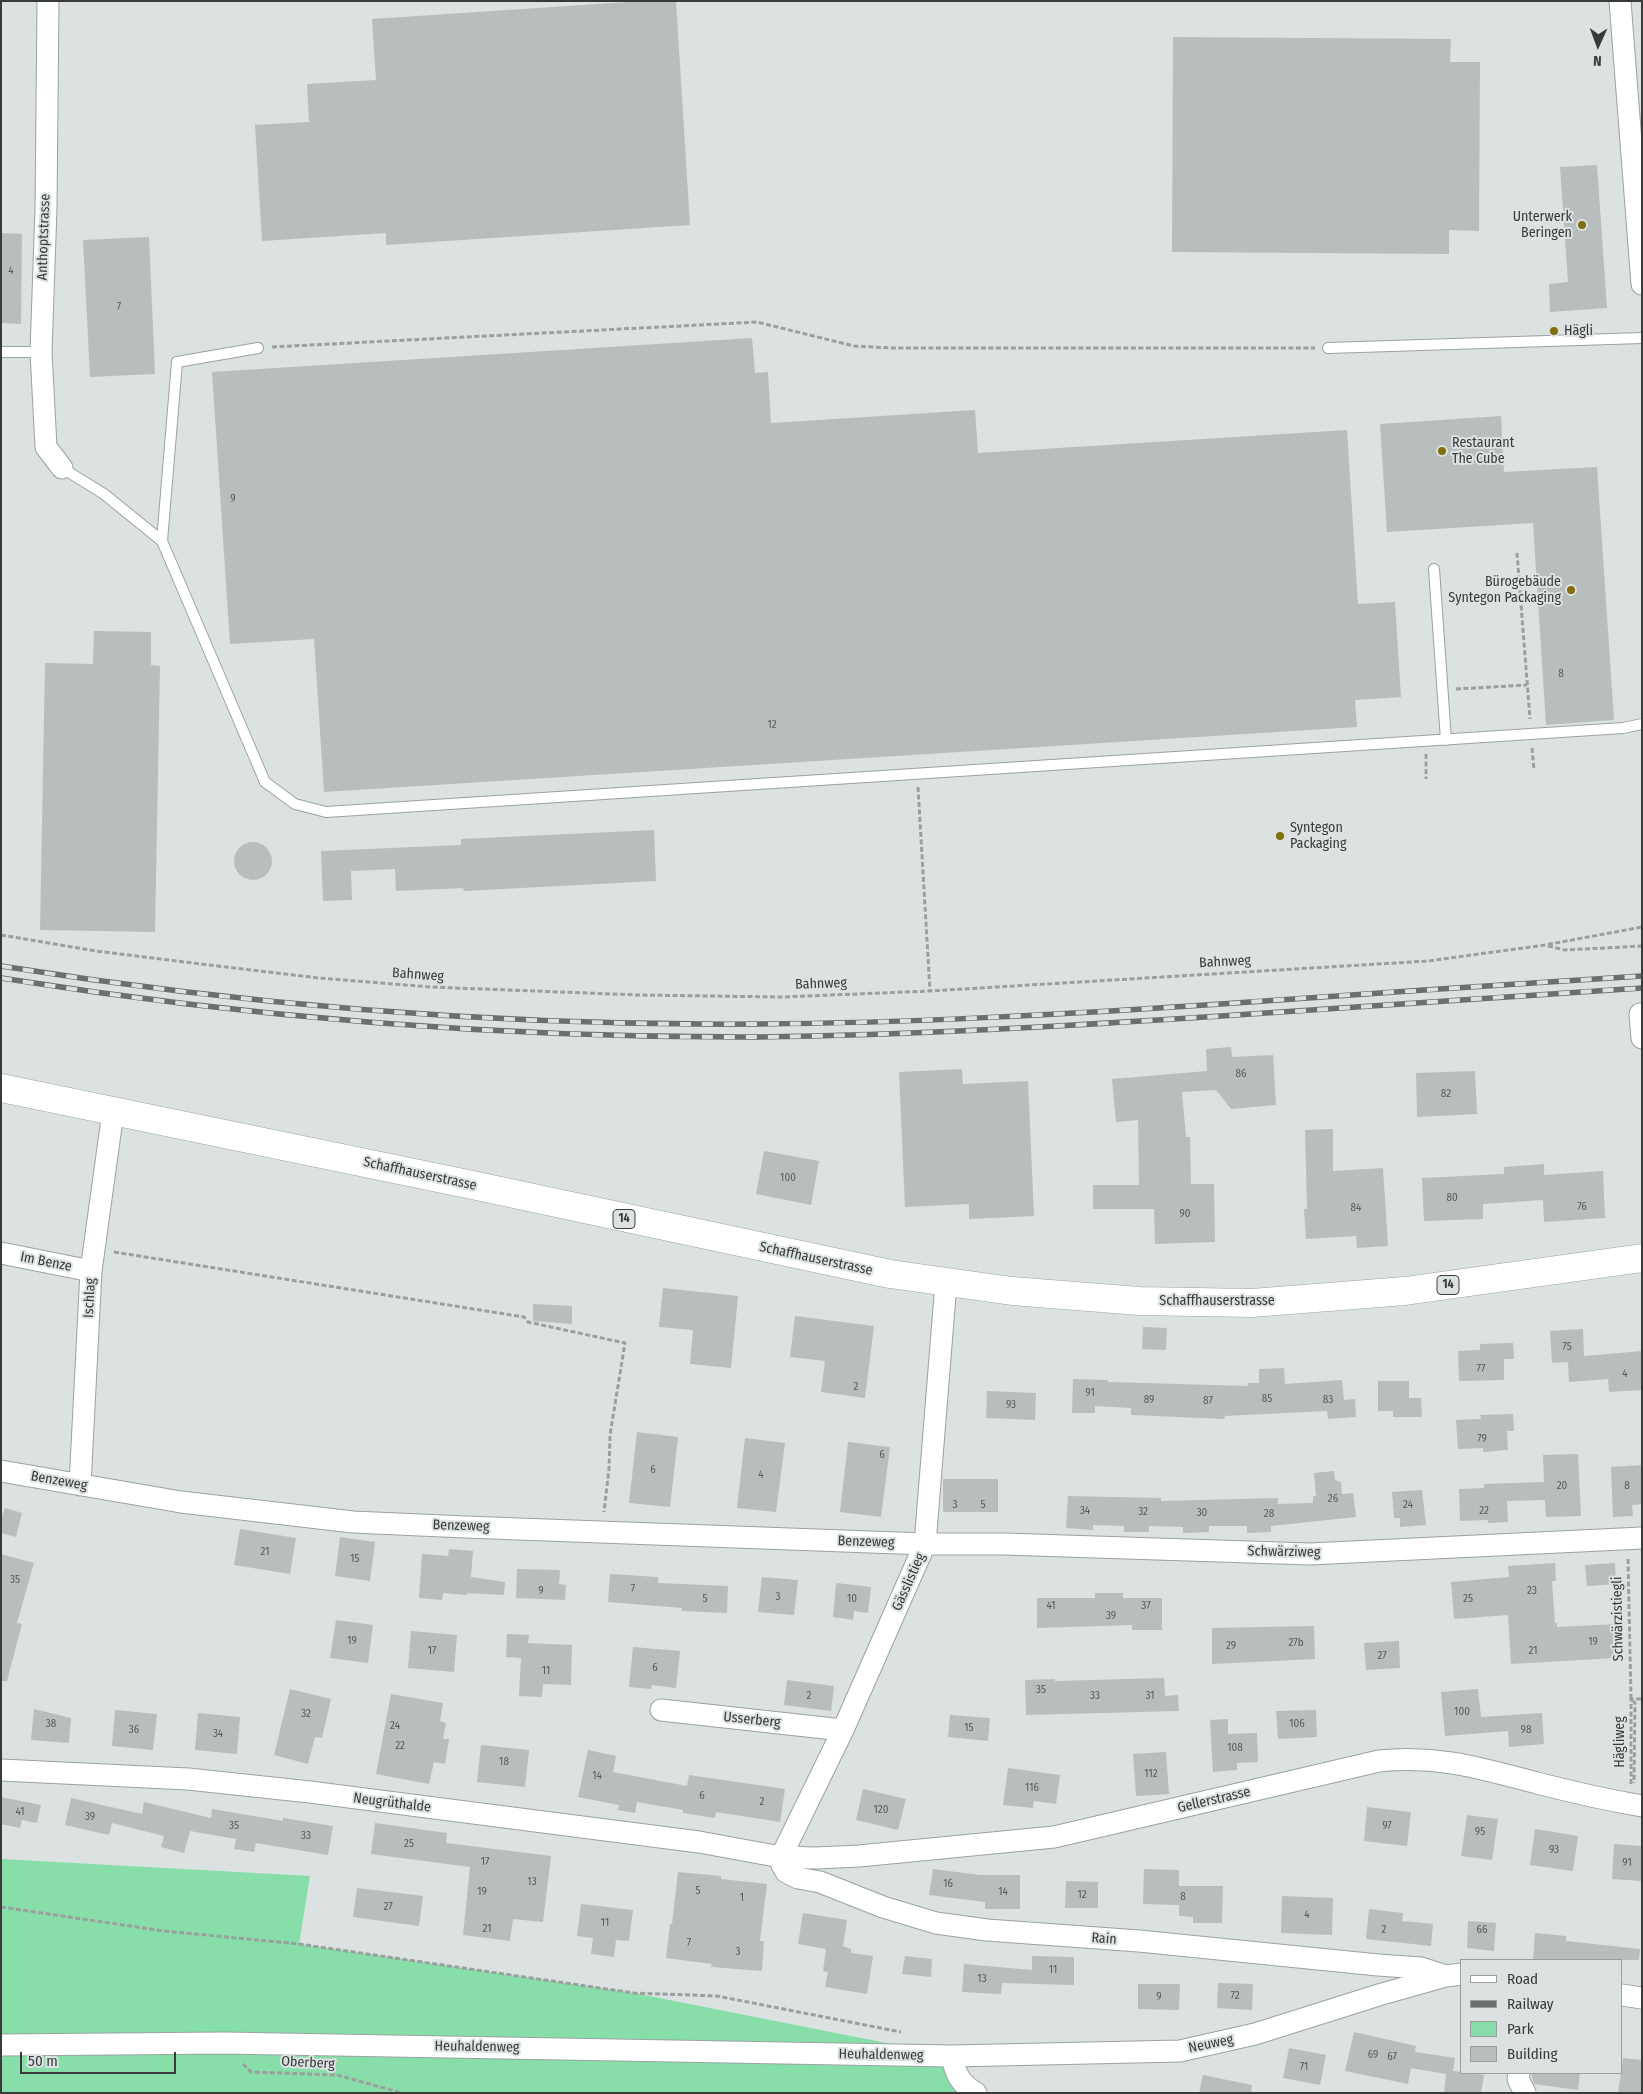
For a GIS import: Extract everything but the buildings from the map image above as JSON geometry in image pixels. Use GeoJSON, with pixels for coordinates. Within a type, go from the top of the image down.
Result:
{"type":"FeatureCollection","features":[{"type":"Feature","properties":{"kind":"main road","name":"Schaffhauserstrasse"},"geometry":{"type":"LineString","coordinates":[[1,1088],[477,1186],[890,1274],[1012,1291],[1139,1301],[1252,1303],[1405,1291],[1642,1258]]}},
{"type":"Feature","properties":{"kind":"street","name":"Anthoptstrasse"},"geometry":{"type":"LineString","coordinates":[[48,1],[46,208],[41,352],[46,447],[62,468]]}},
{"type":"Feature","properties":{"kind":"street"},"geometry":{"type":"LineString","coordinates":[[1620,1],[1642,284]]}},
{"type":"Feature","properties":{"kind":"street"},"geometry":{"type":"LineString","coordinates":[[1640,1014],[1642,1038]]}},
{"type":"Feature","properties":{"kind":"street","name":"Ischlag"},"geometry":{"type":"LineString","coordinates":[[80,1485],[91,1270],[113,1112]]}},
{"type":"Feature","properties":{"kind":"street","name":"Im Benze"},"geometry":{"type":"LineString","coordinates":[[1,1253],[91,1270]]}},
{"type":"Feature","properties":{"kind":"street","name":"Gässlistieg"},"geometry":{"type":"LineString","coordinates":[[781,1856],[843,1730],[925,1544],[946,1283]]}},
{"type":"Feature","properties":{"kind":"street","name":"Benzeweg"},"geometry":{"type":"LineString","coordinates":[[1,1471],[180,1502],[353,1522],[925,1544]]}},
{"type":"Feature","properties":{"kind":"street","name":"Schwärziweg"},"geometry":{"type":"LineString","coordinates":[[925,1544],[1004,1544],[1310,1554],[1635,1539]]}},
{"type":"Feature","properties":{"kind":"street","name":"Usserberg"},"geometry":{"type":"LineString","coordinates":[[661,1710],[843,1730]]}},
{"type":"Feature","properties":{"kind":"street","name":"Gellerstrasse"},"geometry":{"type":"LineString","coordinates":[[781,1856],[816,1858],[859,1856],[1054,1837],[1379,1761],[1409,1758],[1461,1763],[1571,1792],[1642,1806]]}},
{"type":"Feature","properties":{"kind":"street","name":"Neugrüthalde"},"geometry":{"type":"LineString","coordinates":[[1,1770],[188,1779],[301,1791],[699,1842],[781,1856]]}},
{"type":"Feature","properties":{"kind":"street","name":"Rain"},"geometry":{"type":"LineString","coordinates":[[781,1856],[782,1865],[786,1872],[798,1878],[820,1882],[883,1907],[936,1923],[987,1930],[1139,1941],[1421,1968],[1454,1975]]}},
{"type":"Feature","properties":{"kind":"street"},"geometry":{"type":"LineString","coordinates":[[1378,1965],[1384,1980],[1382,1994]]}},
{"type":"Feature","properties":{"kind":"street","name":"Neuweg"},"geometry":{"type":"LineString","coordinates":[[952,2056],[1180,2051],[1255,2034],[1382,1994],[1454,1975]]}},
{"type":"Feature","properties":{"kind":"street"},"geometry":{"type":"LineString","coordinates":[[1623,1995],[1642,1998]]}},
{"type":"Feature","properties":{"kind":"street","name":"Heuhaldenweg"},"geometry":{"type":"LineString","coordinates":[[1,2045],[224,2043],[952,2056]]}},
{"type":"Feature","properties":{"kind":"street"},"geometry":{"type":"LineString","coordinates":[[952,2056],[956,2074],[968,2088],[976,2093]]}},
{"type":"Feature","properties":{"kind":"street"},"geometry":{"type":"LineString","coordinates":[[1519,2074],[1518,2079],[1525,2093]]}},
{"type":"Feature","properties":{"kind":"lane"},"geometry":{"type":"LineString","coordinates":[[1328,348],[1642,338]]}},
{"type":"Feature","properties":{"kind":"lane"},"geometry":{"type":"LineString","coordinates":[[162,541],[178,362],[258,348]]}},
{"type":"Feature","properties":{"kind":"lane"},"geometry":{"type":"LineString","coordinates":[[1,352],[41,352]]}},
{"type":"Feature","properties":{"kind":"lane"},"geometry":{"type":"LineString","coordinates":[[62,468],[104,494],[162,541],[265,782],[295,804],[326,812],[1446,740],[1623,728],[1642,724]]}},
{"type":"Feature","properties":{"kind":"lane"},"geometry":{"type":"LineString","coordinates":[[1434,569],[1446,740]]}},
{"type":"Feature","properties":{"kind":"path"},"geometry":{"type":"LineString","coordinates":[[258,348],[757,322],[854,346],[892,348],[1328,348]]}},
{"type":"Feature","properties":{"kind":"path"},"geometry":{"type":"LineString","coordinates":[[1517,553],[1534,770]]}},
{"type":"Feature","properties":{"kind":"path"},"geometry":{"type":"LineString","coordinates":[[1443,689],[1527,685]]}},
{"type":"Feature","properties":{"kind":"path"},"geometry":{"type":"LineString","coordinates":[[1426,741],[1426,779]]}},
{"type":"Feature","properties":{"kind":"path"},"geometry":{"type":"LineString","coordinates":[[917,773],[930,991]]}},
{"type":"Feature","properties":{"kind":"path","name":"Bahnweg"},"geometry":{"type":"LineString","coordinates":[[1,935],[96,951],[218,966],[431,987],[599,994],[782,997],[930,991],[1428,961],[1545,945],[1642,927]]}},
{"type":"Feature","properties":{"kind":"path"},"geometry":{"type":"LineString","coordinates":[[1545,945],[1565,950],[1642,946]]}},
{"type":"Feature","properties":{"kind":"path"},"geometry":{"type":"LineString","coordinates":[[94,1249],[524,1317],[528,1322],[625,1343],[610,1435],[609,1469],[602,1532]]}},
{"type":"Feature","properties":{"kind":"path","name":"Schwärzistiegli"},"geometry":{"type":"LineString","coordinates":[[1631,1699],[1635,1539]]}},
{"type":"Feature","properties":{"kind":"path"},"geometry":{"type":"LineString","coordinates":[[1631,1699],[1642,1699]]}},
{"type":"Feature","properties":{"kind":"path","name":"Hägliweg"},"geometry":{"type":"LineString","coordinates":[[1631,1699],[1631,1785]]}},
{"type":"Feature","properties":{"kind":"path"},"geometry":{"type":"LineString","coordinates":[[1,1907],[164,1931],[299,1944],[634,1993],[717,1996],[903,2033]]}},
{"type":"Feature","properties":{"kind":"path","name":"Oberberg"},"geometry":{"type":"LineString","coordinates":[[224,2043],[251,2072],[337,2075],[402,2093]]}},
{"type":"Feature","properties":{"kind":"green space"},"geometry":{"type":"Polygon","coordinates":[[[1,1859],[310,1876],[299,1944],[634,1993],[952,2056],[979,2093],[1,2093],[1,1859]]]}},
{"type":"Feature","properties":{"kind":"railway"},"geometry":{"type":"LineString","coordinates":[[1,966],[189,992],[378,1011],[473,1017],[664,1024],[874,1022],[990,1017],[1163,1008],[1642,976]]}},
{"type":"Feature","properties":{"kind":"railway"},"geometry":{"type":"LineString","coordinates":[[1,978],[190,1004],[284,1015],[379,1023],[569,1034],[759,1037],[1048,1027],[1642,988]]}},
{"type":"Feature","properties":{"kind":"place","name":"Unterwerk Beringen"},"geometry":{"type":"Point","coordinates":[1582,225]}},
{"type":"Feature","properties":{"kind":"place","name":"Hägli"},"geometry":{"type":"Point","coordinates":[1554,331]}},
{"type":"Feature","properties":{"kind":"place","name":"Restaurant The Cube"},"geometry":{"type":"Point","coordinates":[1442,451]}},
{"type":"Feature","properties":{"kind":"place","name":"Bürogebäude Syntegon Packaging"},"geometry":{"type":"Point","coordinates":[1571,590]}},
{"type":"Feature","properties":{"kind":"place","name":"Syntegon Packaging"},"geometry":{"type":"Point","coordinates":[1280,836]}}]}
